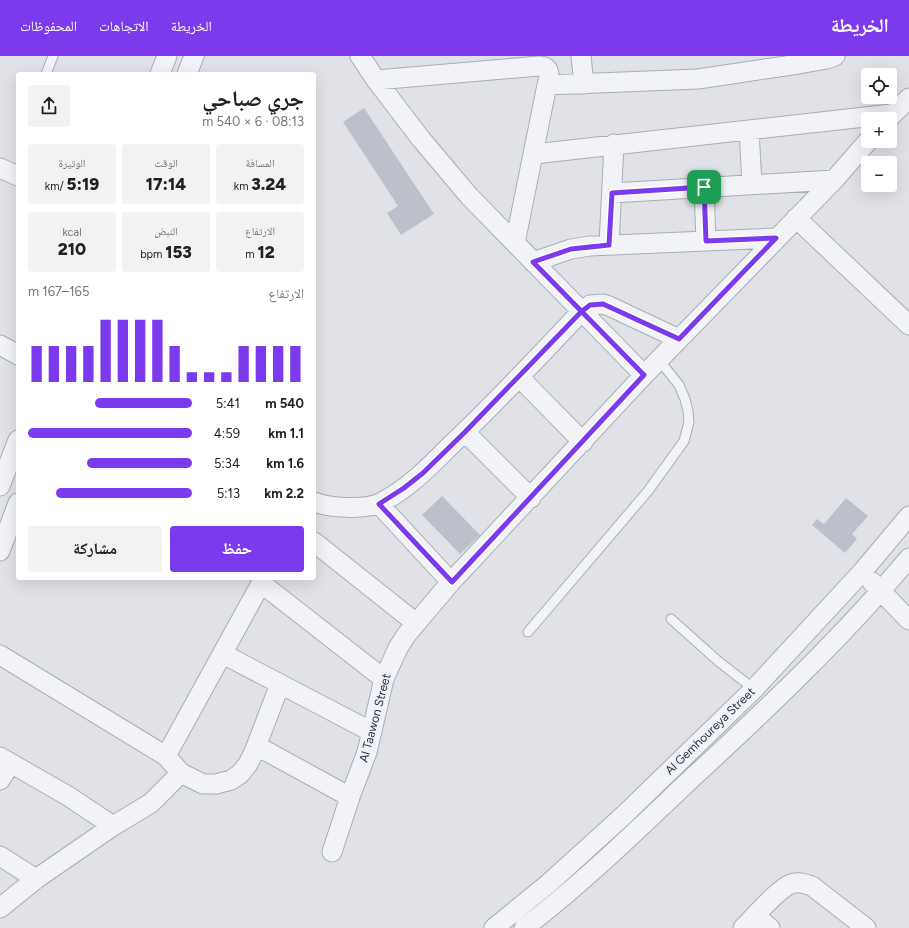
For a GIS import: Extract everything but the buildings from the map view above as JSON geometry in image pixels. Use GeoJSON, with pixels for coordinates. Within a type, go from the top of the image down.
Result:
{"type":"FeatureCollection","features":[{"type":"Feature","properties":{"kind":"street"},"geometry":{"type":"LineString","coordinates":[[161,72],[167,56]]}},
{"type":"Feature","properties":{"kind":"street"},"geometry":{"type":"LineString","coordinates":[[188,72],[194,56]]}},
{"type":"Feature","properties":{"kind":"street"},"geometry":{"type":"LineString","coordinates":[[360,56],[376,80],[421,139],[469,196],[644,375]]}},
{"type":"Feature","properties":{"kind":"street"},"geometry":{"type":"LineString","coordinates":[[581,56],[584,84]]}},
{"type":"Feature","properties":{"kind":"street"},"geometry":{"type":"LineString","coordinates":[[547,86],[698,78],[792,65],[827,59],[835,56]]}},
{"type":"Feature","properties":{"kind":"street"},"geometry":{"type":"LineString","coordinates":[[376,80],[494,63],[544,66],[548,69],[549,74],[547,86],[515,243]]}},
{"type":"Feature","properties":{"kind":"street"},"geometry":{"type":"LineString","coordinates":[[895,112],[909,98]]}},
{"type":"Feature","properties":{"kind":"street"},"geometry":{"type":"LineString","coordinates":[[534,154],[614,144],[861,120]]}},
{"type":"Feature","properties":{"kind":"street"},"geometry":{"type":"LineString","coordinates":[[749,130],[752,184]]}},
{"type":"Feature","properties":{"kind":"street"},"geometry":{"type":"LineString","coordinates":[[609,245],[614,144]]}},
{"type":"Feature","properties":{"kind":"street","name":"Al Taawon Street"},"geometry":{"type":"LineString","coordinates":[[332,852],[361,769],[372,732],[384,679],[398,648],[416,623],[452,582],[644,375],[834,180],[862,148]]}},
{"type":"Feature","properties":{"kind":"street"},"geometry":{"type":"LineString","coordinates":[[0,168],[16,175]]}},
{"type":"Feature","properties":{"kind":"street"},"geometry":{"type":"LineString","coordinates":[[612,193],[834,180]]}},
{"type":"Feature","properties":{"kind":"street"},"geometry":{"type":"LineString","coordinates":[[704,187],[706,241]]}},
{"type":"Feature","properties":{"kind":"street"},"geometry":{"type":"LineString","coordinates":[[796,218],[909,325]]}},
{"type":"Feature","properties":{"kind":"street"},"geometry":{"type":"LineString","coordinates":[[533,262],[571,249],[609,245],[776,238]]}},
{"type":"Feature","properties":{"kind":"street"},"geometry":{"type":"LineString","coordinates":[[316,505],[364,507],[379,504],[404,488],[423,473],[465,432],[581,312],[590,305],[603,304],[679,339]]}},
{"type":"Feature","properties":{"kind":"street"},"geometry":{"type":"LineString","coordinates":[[0,345],[16,354]]}},
{"type":"Feature","properties":{"kind":"street"},"geometry":{"type":"LineString","coordinates":[[519,377],[583,442]]}},
{"type":"Feature","properties":{"kind":"street"},"geometry":{"type":"LineString","coordinates":[[465,432],[531,498]]}},
{"type":"Feature","properties":{"kind":"street"},"geometry":{"type":"LineString","coordinates":[[0,486],[16,445]]}},
{"type":"Feature","properties":{"kind":"street"},"geometry":{"type":"LineString","coordinates":[[379,504],[452,582]]}},
{"type":"Feature","properties":{"kind":"street"},"geometry":{"type":"LineString","coordinates":[[0,551],[16,508]]}},
{"type":"Feature","properties":{"kind":"street","name":"Al Gemhoureya Street"},"geometry":{"type":"LineString","coordinates":[[494,928],[548,884],[623,816],[754,688],[862,572],[909,516]]}},
{"type":"Feature","properties":{"kind":"street"},"geometry":{"type":"LineString","coordinates":[[316,544],[416,623]]}},
{"type":"Feature","properties":{"kind":"street","name":"Al Gemhoureya Street"},"geometry":{"type":"LineString","coordinates":[[524,928],[562,897],[636,831],[770,704],[841,633],[909,558]]}},
{"type":"Feature","properties":{"kind":"street"},"geometry":{"type":"LineString","coordinates":[[862,572],[909,620]]}},
{"type":"Feature","properties":{"kind":"street"},"geometry":{"type":"LineString","coordinates":[[166,756],[262,580],[384,679]]}},
{"type":"Feature","properties":{"kind":"street"},"geometry":{"type":"LineString","coordinates":[[223,654],[372,732]]}},
{"type":"Feature","properties":{"kind":"street"},"geometry":{"type":"LineString","coordinates":[[0,655],[166,756],[181,773],[203,784],[216,784],[230,780],[240,774],[248,764],[257,746],[280,684]]}},
{"type":"Feature","properties":{"kind":"street"},"geometry":{"type":"LineString","coordinates":[[754,688],[770,704]]}},
{"type":"Feature","properties":{"kind":"street"},"geometry":{"type":"LineString","coordinates":[[257,746],[350,797]]}},
{"type":"Feature","properties":{"kind":"street"},"geometry":{"type":"LineString","coordinates":[[0,780],[5,760],[68,796],[113,826]]}},
{"type":"Feature","properties":{"kind":"street"},"geometry":{"type":"LineString","coordinates":[[0,908],[36,879],[113,826],[151,803],[181,773]]}},
{"type":"Feature","properties":{"kind":"street"},"geometry":{"type":"LineString","coordinates":[[623,816],[636,831]]}},
{"type":"Feature","properties":{"kind":"street"},"geometry":{"type":"LineString","coordinates":[[0,856],[36,879]]}},
{"type":"Feature","properties":{"kind":"street"},"geometry":{"type":"LineString","coordinates":[[770,928],[749,922],[782,889],[791,884],[802,882],[812,886],[860,926]]}},
{"type":"Feature","properties":{"kind":"lane"},"geometry":{"type":"LineString","coordinates":[[47,72],[53,56]]}},
{"type":"Feature","properties":{"kind":"lane"},"geometry":{"type":"LineString","coordinates":[[528,632],[648,491],[684,441],[688,431],[689,422],[685,399],[679,386],[659,360]]}},
{"type":"Feature","properties":{"kind":"lane"},"geometry":{"type":"LineString","coordinates":[[672,619],[718,661],[754,688]]}},
{"type":"Feature","properties":{"kind":"route"},"geometry":{"type":"LineString","coordinates":[[704,187],[612,193],[609,245],[571,249],[533,262],[581,312],[644,375],[452,582],[379,504],[404,488],[423,473],[465,432],[581,312],[590,305],[603,304],[609,306],[679,339],[776,238],[706,241],[704,187]]}}]}
